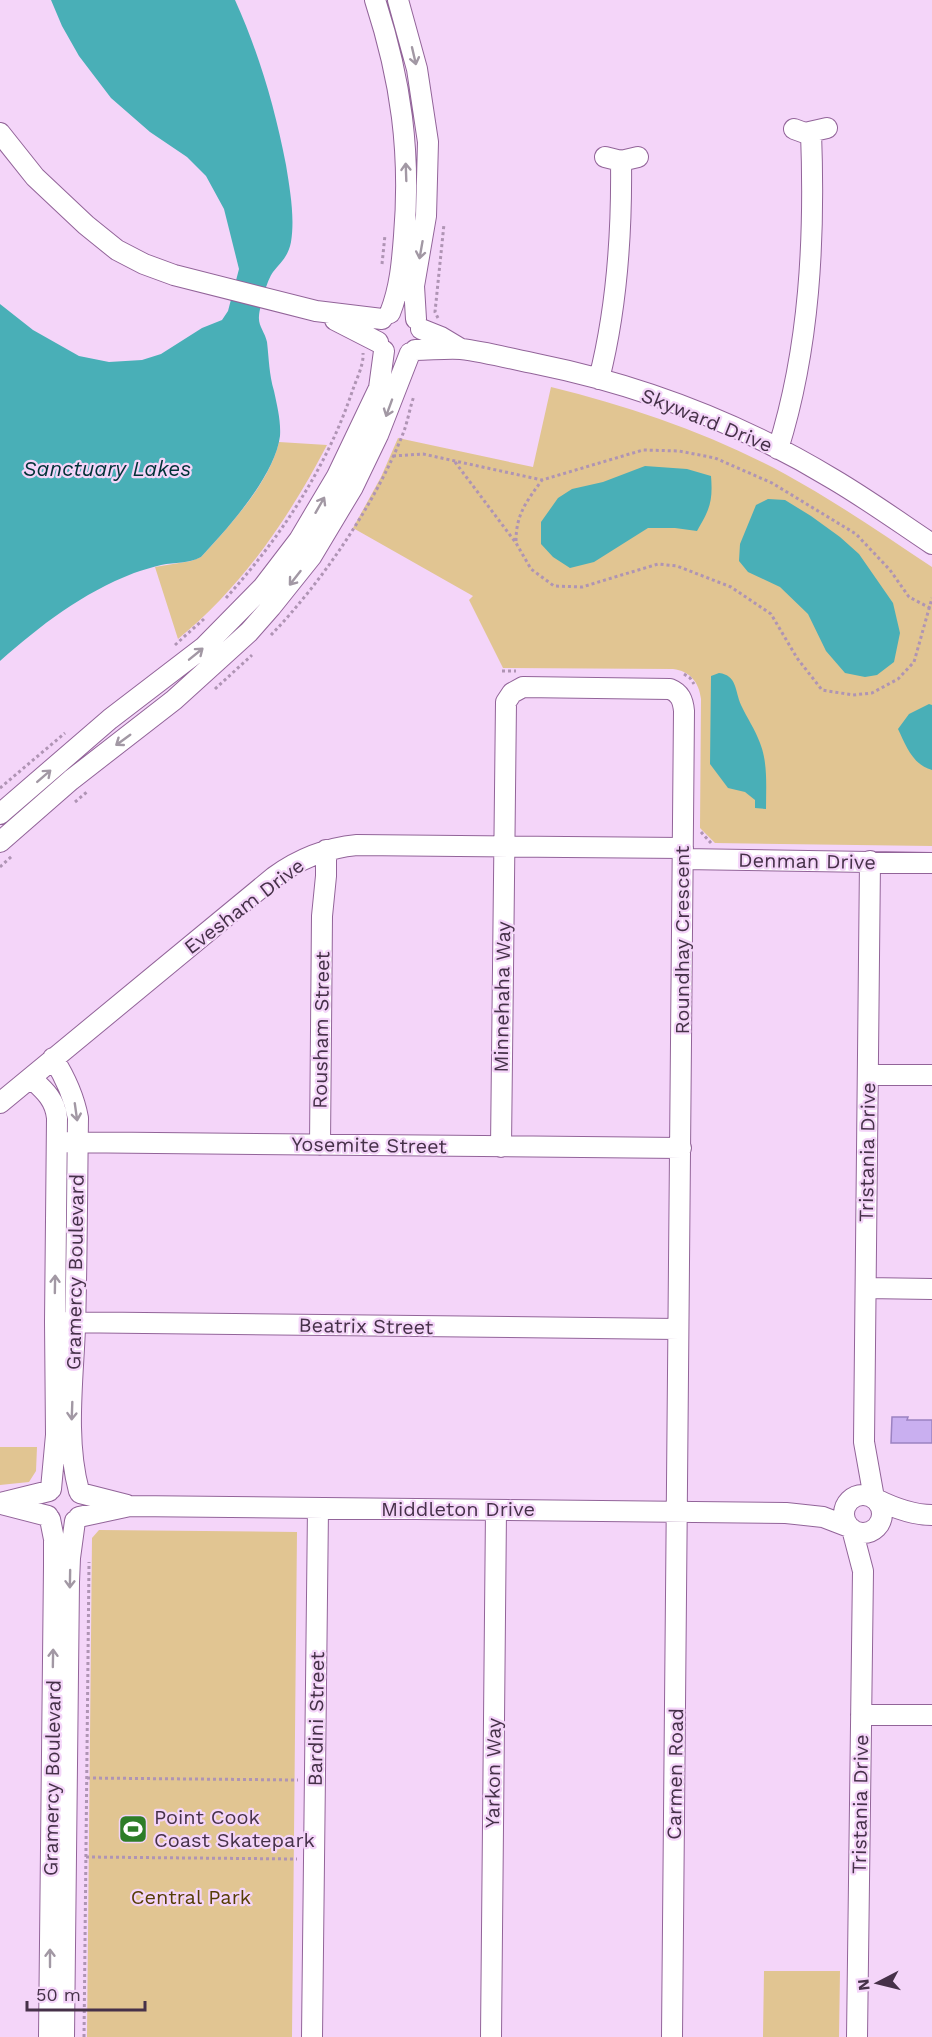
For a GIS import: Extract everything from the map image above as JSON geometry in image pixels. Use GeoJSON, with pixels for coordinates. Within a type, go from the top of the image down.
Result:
{"type":"FeatureCollection","features":[{"type":"Feature","properties":{"kind":"street"},"geometry":{"type":"LineString","coordinates":[[0,814],[132,700],[191,657],[219,633],[247,604],[286,557],[318,509],[373,403],[382,377],[375,342],[377,330],[386,316],[398,287],[403,249],[407,179],[396,74],[375,0]]}},
{"type":"Feature","properties":{"kind":"street"},"geometry":{"type":"LineString","coordinates":[[0,842],[71,780],[148,721],[249,632],[311,557],[365,464],[422,336],[414,286],[426,216],[428,142],[417,69],[398,0]]}},
{"type":"Feature","properties":{"kind":"street"},"geometry":{"type":"LineString","coordinates":[[778,448],[787,421],[797,373],[806,311],[812,215],[811,130]]}},
{"type":"Feature","properties":{"kind":"street"},"geometry":{"type":"LineString","coordinates":[[0,133],[35,177],[86,225],[117,250],[144,264],[174,275],[316,311],[386,316],[404,311],[419,324]]}},
{"type":"Feature","properties":{"kind":"street"},"geometry":{"type":"LineString","coordinates":[[598,379],[611,320],[619,258],[621,158]]}},
{"type":"Feature","properties":{"kind":"street"},"geometry":{"type":"LineString","coordinates":[[316,311],[397,356],[413,352]]}},
{"type":"Feature","properties":{"kind":"street","name":"Skyward Drive"},"geometry":{"type":"LineString","coordinates":[[419,324],[461,349]]}},
{"type":"Feature","properties":{"kind":"street","name":"Skyward Drive"},"geometry":{"type":"LineString","coordinates":[[413,352],[461,349],[561,369],[649,394],[702,414],[778,448],[833,479],[932,544]]}},
{"type":"Feature","properties":{"kind":"street","name":"Roundhay Crescent"},"geometry":{"type":"LineString","coordinates":[[504,846],[506,702],[512,693],[518,688],[533,687],[664,688],[679,694],[684,711],[678,1512]]}},
{"type":"Feature","properties":{"kind":"street"},"geometry":{"type":"LineString","coordinates":[[132,700],[148,721]]}},
{"type":"Feature","properties":{"kind":"street","name":"Evesham Drive"},"geometry":{"type":"LineString","coordinates":[[0,1103],[274,877],[318,853],[357,845],[504,846],[683,854]]}},
{"type":"Feature","properties":{"kind":"street","name":"Minnehaha Way"},"geometry":{"type":"LineString","coordinates":[[501,1147],[504,846]]}},
{"type":"Feature","properties":{"kind":"street","name":"Rousham Street"},"geometry":{"type":"LineString","coordinates":[[318,853],[326,876],[322,916],[320,1145]]}},
{"type":"Feature","properties":{"kind":"street","name":"Denman Drive"},"geometry":{"type":"LineString","coordinates":[[683,854],[932,862]]}},
{"type":"Feature","properties":{"kind":"street","name":"Tristania Drive"},"geometry":{"type":"LineString","coordinates":[[849,1501],[857,1484],[864,1442],[870,861]]}},
{"type":"Feature","properties":{"kind":"street","name":"Gramercy Boulevard"},"geometry":{"type":"LineString","coordinates":[[53,1058],[69,1087],[78,1118],[71,1453],[72,1468],[79,1492]]}},
{"type":"Feature","properties":{"kind":"street"},"geometry":{"type":"LineString","coordinates":[[868,1075],[932,1075]]}},
{"type":"Feature","properties":{"kind":"street","name":"Gramercy Boulevard"},"geometry":{"type":"LineString","coordinates":[[31,1078],[48,1094],[53,1102],[57,1118],[56,1435],[50,1490]]}},
{"type":"Feature","properties":{"kind":"street","name":"Yosemite Street"},"geometry":{"type":"LineString","coordinates":[[57,1142],[681,1149]]}},
{"type":"Feature","properties":{"kind":"street"},"geometry":{"type":"LineString","coordinates":[[866,1288],[932,1289]]}},
{"type":"Feature","properties":{"kind":"street","name":"Beatrix Street"},"geometry":{"type":"LineString","coordinates":[[55,1322],[678,1329]]}},
{"type":"Feature","properties":{"kind":"street","name":"Tristania Drive"},"geometry":{"type":"LineString","coordinates":[[864,1442],[875,1499]]}},
{"type":"Feature","properties":{"kind":"street"},"geometry":{"type":"LineString","coordinates":[[65,1484],[79,1492],[84,1505],[77,1519],[62,1524],[49,1517],[0,1504],[65,1484]]}},
{"type":"Feature","properties":{"kind":"street"},"geometry":{"type":"LineString","coordinates":[[49,1517],[44,1503],[50,1490]]}},
{"type":"Feature","properties":{"kind":"street","name":"Middleton Drive"},"geometry":{"type":"LineString","coordinates":[[79,1492],[130,1506]]}},
{"type":"Feature","properties":{"kind":"street"},"geometry":{"type":"LineString","coordinates":[[861,1495],[893,1507],[925,1515],[878,1526],[862,1533],[850,1528],[844,1512],[849,1501],[861,1495]]}},
{"type":"Feature","properties":{"kind":"street"},"geometry":{"type":"LineString","coordinates":[[875,1499],[882,1509],[878,1526]]}},
{"type":"Feature","properties":{"kind":"street","name":"Middleton Drive"},"geometry":{"type":"LineString","coordinates":[[786,1513],[823,1509],[849,1501]]}},
{"type":"Feature","properties":{"kind":"street","name":"Middleton Drive"},"geometry":{"type":"LineString","coordinates":[[77,1519],[130,1506],[786,1513],[823,1517],[850,1528]]}},
{"type":"Feature","properties":{"kind":"street","name":"Bardini Street"},"geometry":{"type":"LineString","coordinates":[[312,2037],[318,1508]]}},
{"type":"Feature","properties":{"kind":"street","name":"Yarkon Way"},"geometry":{"type":"LineString","coordinates":[[491,2037],[496,1510]]}},
{"type":"Feature","properties":{"kind":"street","name":"Carmen Road"},"geometry":{"type":"LineString","coordinates":[[672,2037],[678,1512]]}},
{"type":"Feature","properties":{"kind":"street","name":"Gramercy Boulevard"},"geometry":{"type":"LineString","coordinates":[[49,1517],[54,1539],[54,1566],[49,2037]]}},
{"type":"Feature","properties":{"kind":"street","name":"Gramercy Boulevard"},"geometry":{"type":"LineString","coordinates":[[64,2037],[69,1582],[70,1558],[77,1519]]}},
{"type":"Feature","properties":{"kind":"street","name":"Tristania Drive"},"geometry":{"type":"LineString","coordinates":[[863,1570],[878,1526]]}},
{"type":"Feature","properties":{"kind":"street","name":"Tristania Drive"},"geometry":{"type":"LineString","coordinates":[[850,1528],[863,1570],[857,2037]]}},
{"type":"Feature","properties":{"kind":"street"},"geometry":{"type":"LineString","coordinates":[[861,1714],[932,1715]]}},
{"type":"Feature","properties":{"kind":"path"},"geometry":{"type":"LineString","coordinates":[[382,272],[386,228]]}},
{"type":"Feature","properties":{"kind":"path"},"geometry":{"type":"LineString","coordinates":[[223,601],[278,535],[313,477],[348,406],[364,354],[360,347],[375,342]]}},
{"type":"Feature","properties":{"kind":"path"},"geometry":{"type":"LineString","coordinates":[[393,456],[423,454],[542,480],[643,450],[679,451],[715,458],[772,483],[856,534],[890,570],[909,597],[930,608]]}},
{"type":"Feature","properties":{"kind":"path"},"geometry":{"type":"LineString","coordinates":[[455,462],[516,543],[531,569],[554,585],[582,588],[658,564],[677,566],[731,587],[771,614],[797,658],[822,690],[853,695],[872,693],[898,679],[914,662],[932,598]]}},
{"type":"Feature","properties":{"kind":"path"},"geometry":{"type":"LineString","coordinates":[[516,543],[516,528],[521,510],[542,480]]}},
{"type":"Feature","properties":{"kind":"path"},"geometry":{"type":"LineString","coordinates":[[170,649],[210,614]]}},
{"type":"Feature","properties":{"kind":"path"},"geometry":{"type":"LineString","coordinates":[[502,671],[523,671]]}},
{"type":"Feature","properties":{"kind":"path"},"geometry":{"type":"LineString","coordinates":[[678,672],[690,678],[696,687]]}},
{"type":"Feature","properties":{"kind":"path"},"geometry":{"type":"LineString","coordinates":[[0,788],[67,731]]}},
{"type":"Feature","properties":{"kind":"path"},"geometry":{"type":"LineString","coordinates":[[698,829],[713,845]]}},
{"type":"Feature","properties":{"kind":"path"},"geometry":{"type":"LineString","coordinates":[[84,2037],[89,1552]]}},
{"type":"Feature","properties":{"kind":"path"},"geometry":{"type":"LineString","coordinates":[[87,1778],[315,1781]]}},
{"type":"Feature","properties":{"kind":"path"},"geometry":{"type":"LineString","coordinates":[[86,1857],[314,1859]]}},
{"type":"Feature","properties":{"kind":"green space"},"geometry":{"type":"Polygon","coordinates":[[[551,387],[611,403],[729,446],[823,496],[932,567],[932,846],[715,843],[700,828],[701,699],[693,678],[673,669],[503,668],[469,600],[473,596],[353,528],[381,477],[398,438],[533,467],[551,387]]]}},
{"type":"Feature","properties":{"kind":"green space"},"geometry":{"type":"Polygon","coordinates":[[[279,442],[327,445],[297,499],[262,550],[223,597],[178,639],[155,567],[201,557],[236,518],[258,488],[274,458],[279,442]]]}},
{"type":"Feature","properties":{"kind":"green space"},"geometry":{"type":"Polygon","coordinates":[[[0,1447],[37,1447],[36,1471],[29,1482],[0,1485],[0,1447]]]}},
{"type":"Feature","properties":{"kind":"green space","name":"Central Park"},"geometry":{"type":"Polygon","coordinates":[[[99,1530],[297,1532],[292,2037],[87,2037],[92,1538],[99,1530]]]}},
{"type":"Feature","properties":{"kind":"green space"},"geometry":{"type":"Polygon","coordinates":[[[764,1971],[840,1971],[839,2037],[763,2037],[764,1971]]]}},
{"type":"Feature","properties":{"kind":"water","name":"Sanctuary Lakes"},"geometry":{"type":"Polygon","coordinates":[[[51,0],[235,0],[259,60],[277,123],[292,204],[290,247],[268,281],[259,316],[267,342],[280,436],[269,468],[249,501],[201,557],[134,573],[97,590],[63,611],[0,661],[0,304],[33,330],[79,356],[109,362],[142,360],[161,354],[202,328],[222,320],[228,311],[239,269],[224,209],[206,176],[187,157],[150,132],[111,98],[79,56],[51,0]]]}},
{"type":"Feature","properties":{"kind":"water"},"geometry":{"type":"Polygon","coordinates":[[[645,466],[687,469],[711,476],[710,505],[697,531],[648,528],[594,562],[570,568],[553,557],[541,544],[541,522],[558,498],[572,489],[603,482],[645,466]]]}},
{"type":"Feature","properties":{"kind":"water"},"geometry":{"type":"Polygon","coordinates":[[[768,499],[785,500],[840,537],[859,554],[893,603],[900,633],[894,662],[877,675],[865,677],[845,673],[826,651],[808,614],[780,587],[748,572],[739,561],[740,544],[756,505],[768,499]]]}},
{"type":"Feature","properties":{"kind":"water"},"geometry":{"type":"Polygon","coordinates":[[[719,673],[725,674],[732,680],[763,751],[766,809],[755,808],[755,800],[745,792],[728,788],[710,764],[711,676],[719,673]]]}},
{"type":"Feature","properties":{"kind":"water"},"geometry":{"type":"Polygon","coordinates":[[[929,704],[932,705],[932,770],[925,768],[915,759],[898,729],[909,714],[929,704]]]}},
{"type":"Feature","properties":{"kind":"building"},"geometry":{"type":"Polygon","coordinates":[[[892,1417],[908,1417],[907,1420],[932,1420],[932,1443],[891,1443],[892,1417]]]}},
{"type":"Feature","properties":{"kind":"place","name":"Point Cook Coast Skatepark"},"geometry":{"type":"Point","coordinates":[133,1829]}}]}
